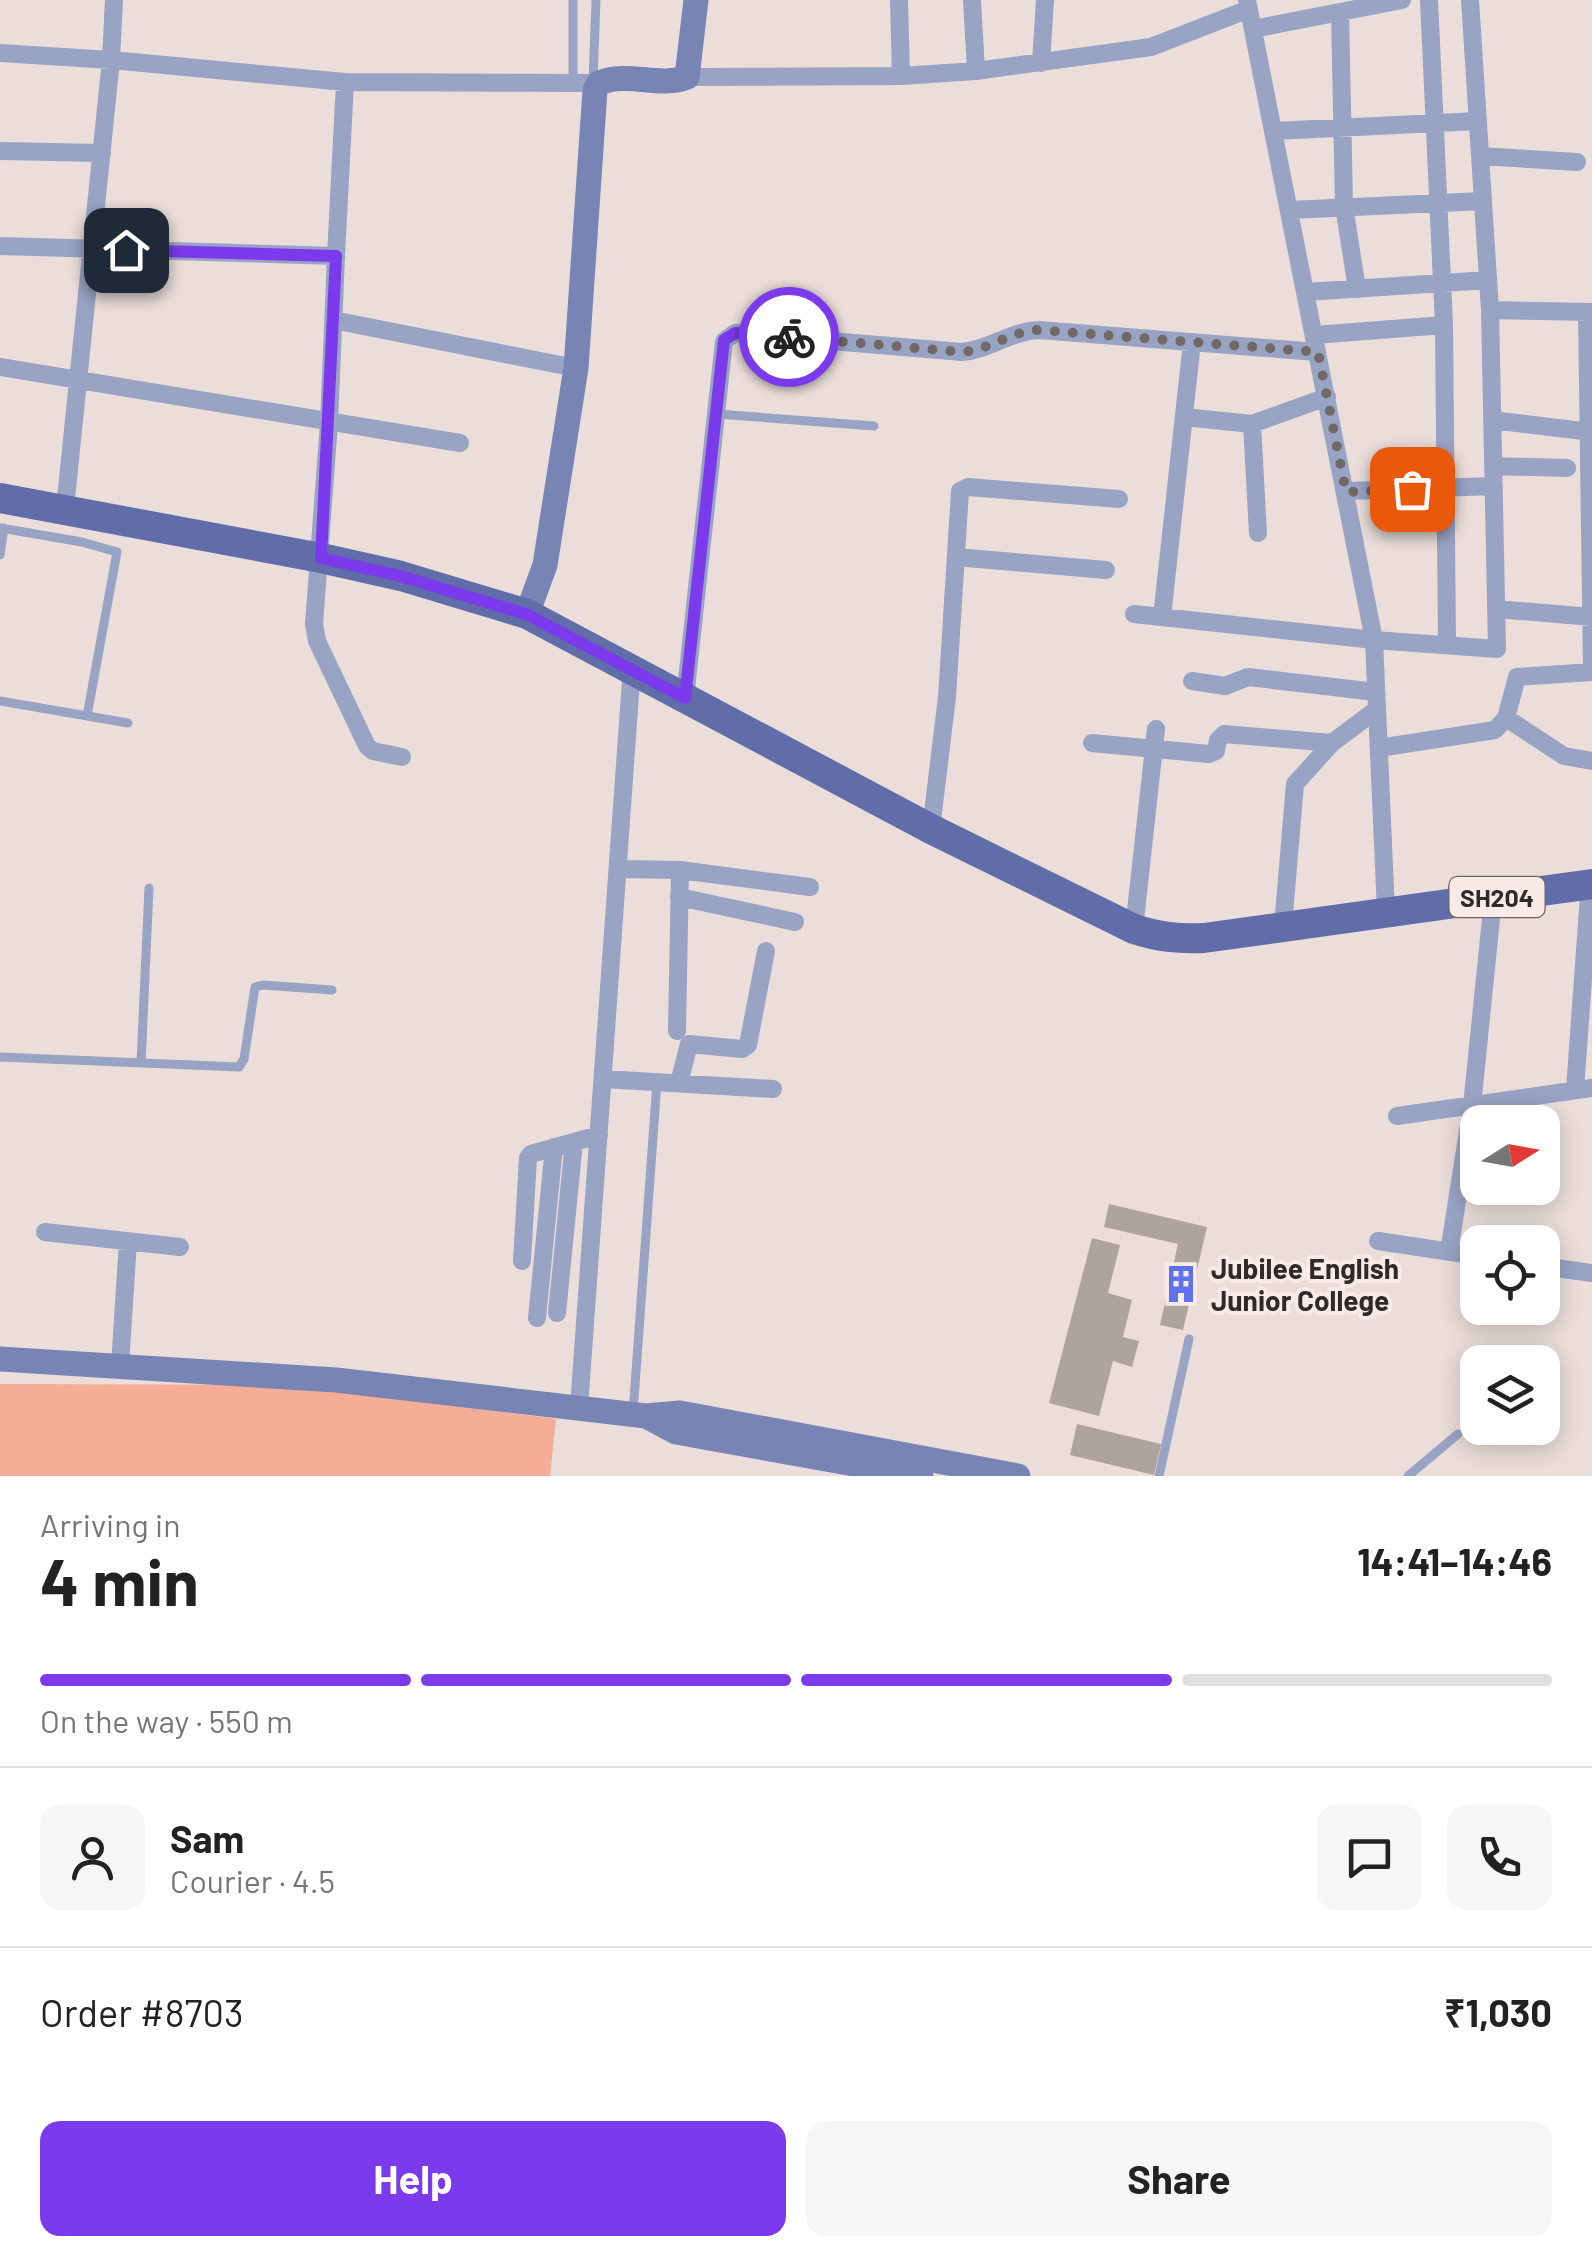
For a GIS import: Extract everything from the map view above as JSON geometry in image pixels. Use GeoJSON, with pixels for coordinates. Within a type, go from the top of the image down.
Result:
{"type":"FeatureCollection","features":[{"type":"Feature","properties":{"kind":"main road","name":"SH204"},"geometry":{"type":"LineString","coordinates":[[1,518],[78,521],[321,558],[400,576],[526,614],[931,829],[1134,929],[1174,940],[1394,911],[1591,891]]}},
{"type":"Feature","properties":{"kind":"street"},"geometry":{"type":"LineString","coordinates":[[78,521],[78,381],[112,60],[114,0]]}},
{"type":"Feature","properties":{"kind":"street"},"geometry":{"type":"LineString","coordinates":[[687,77],[696,0]]}},
{"type":"Feature","properties":{"kind":"street"},"geometry":{"type":"LineString","coordinates":[[899,0],[902,76]]}},
{"type":"Feature","properties":{"kind":"street"},"geometry":{"type":"LineString","coordinates":[[972,0],[976,71]]}},
{"type":"Feature","properties":{"kind":"street"},"geometry":{"type":"LineString","coordinates":[[1040,62],[1045,0]]}},
{"type":"Feature","properties":{"kind":"street"},"geometry":{"type":"LineString","coordinates":[[1253,30],[1402,0]]}},
{"type":"Feature","properties":{"kind":"street"},"geometry":{"type":"LineString","coordinates":[[1429,0],[1443,283],[1447,646]]}},
{"type":"Feature","properties":{"kind":"street"},"geometry":{"type":"LineString","coordinates":[[1470,0],[1490,310],[1497,649],[1517,676]]}},
{"type":"Feature","properties":{"kind":"street"},"geometry":{"type":"LineString","coordinates":[[0,53],[345,82],[596,82],[627,76],[676,82],[687,77],[902,76],[976,71],[1151,47],[1248,4],[1374,640],[1379,748],[1397,919],[1591,891],[1584,1089],[1479,1105]]}},
{"type":"Feature","properties":{"kind":"street"},"geometry":{"type":"LineString","coordinates":[[1340,12],[1344,206],[1357,289]]}},
{"type":"Feature","properties":{"kind":"street"},"geometry":{"type":"LineString","coordinates":[[345,82],[330,422],[314,624],[317,642],[367,746],[402,757]]}},
{"type":"Feature","properties":{"kind":"street"},"geometry":{"type":"LineString","coordinates":[[526,614],[545,566],[576,368],[596,82]]}},
{"type":"Feature","properties":{"kind":"street"},"geometry":{"type":"LineString","coordinates":[[1274,132],[1478,122]]}},
{"type":"Feature","properties":{"kind":"street"},"geometry":{"type":"LineString","coordinates":[[0,151],[102,153]]}},
{"type":"Feature","properties":{"kind":"street"},"geometry":{"type":"LineString","coordinates":[[1480,156],[1577,162]]}},
{"type":"Feature","properties":{"kind":"street"},"geometry":{"type":"LineString","coordinates":[[1290,210],[1483,201]]}},
{"type":"Feature","properties":{"kind":"street"},"geometry":{"type":"LineString","coordinates":[[0,246],[336,256]]}},
{"type":"Feature","properties":{"kind":"street"},"geometry":{"type":"LineString","coordinates":[[1306,292],[1488,280]]}},
{"type":"Feature","properties":{"kind":"street"},"geometry":{"type":"LineString","coordinates":[[1490,310],[1590,312],[1592,672],[1517,676]]}},
{"type":"Feature","properties":{"kind":"street"},"geometry":{"type":"LineString","coordinates":[[333,320],[576,368]]}},
{"type":"Feature","properties":{"kind":"street"},"geometry":{"type":"LineString","coordinates":[[685,698],[724,340],[735,333],[962,352],[979,350],[1026,330],[1192,342],[1316,343],[1444,325]]}},
{"type":"Feature","properties":{"kind":"street"},"geometry":{"type":"LineString","coordinates":[[1162,617],[1192,342]]}},
{"type":"Feature","properties":{"kind":"street"},"geometry":{"type":"LineString","coordinates":[[0,367],[460,443]]}},
{"type":"Feature","properties":{"kind":"street"},"geometry":{"type":"LineString","coordinates":[[1184,417],[1252,424],[1327,397]]}},
{"type":"Feature","properties":{"kind":"street"},"geometry":{"type":"LineString","coordinates":[[1492,420],[1591,432]]}},
{"type":"Feature","properties":{"kind":"street"},"geometry":{"type":"LineString","coordinates":[[1252,424],[1258,532]]}},
{"type":"Feature","properties":{"kind":"street"},"geometry":{"type":"LineString","coordinates":[[1493,466],[1567,468]]}},
{"type":"Feature","properties":{"kind":"street"},"geometry":{"type":"LineString","coordinates":[[1346,492],[1494,486]]}},
{"type":"Feature","properties":{"kind":"street"},"geometry":{"type":"LineString","coordinates":[[931,829],[948,698],[958,500],[964,488],[1119,499]]}},
{"type":"Feature","properties":{"kind":"street"},"geometry":{"type":"LineString","coordinates":[[956,557],[1106,570]]}},
{"type":"Feature","properties":{"kind":"street"},"geometry":{"type":"LineString","coordinates":[[1496,609],[1592,616]]}},
{"type":"Feature","properties":{"kind":"street"},"geometry":{"type":"LineString","coordinates":[[1134,614],[1497,649]]}},
{"type":"Feature","properties":{"kind":"street"},"geometry":{"type":"LineString","coordinates":[[579,1407],[632,667]]}},
{"type":"Feature","properties":{"kind":"street"},"geometry":{"type":"LineString","coordinates":[[1379,748],[1494,730],[1506,718],[1517,676]]}},
{"type":"Feature","properties":{"kind":"street"},"geometry":{"type":"LineString","coordinates":[[1192,680],[1225,686],[1248,677],[1376,702]]}},
{"type":"Feature","properties":{"kind":"street"},"geometry":{"type":"LineString","coordinates":[[1283,926],[1292,793],[1303,773],[1376,702]]}},
{"type":"Feature","properties":{"kind":"street"},"geometry":{"type":"LineString","coordinates":[[1506,718],[1564,756],[1592,761]]}},
{"type":"Feature","properties":{"kind":"street"},"geometry":{"type":"LineString","coordinates":[[1092,743],[1154,738],[1210,754],[1216,751],[1224,734],[1332,744]]}},
{"type":"Feature","properties":{"kind":"street"},"geometry":{"type":"LineString","coordinates":[[1134,929],[1154,738]]}},
{"type":"Feature","properties":{"kind":"street"},"geometry":{"type":"LineString","coordinates":[[618,868],[680,870],[810,887]]}},
{"type":"Feature","properties":{"kind":"street"},"geometry":{"type":"LineString","coordinates":[[676,1031],[680,870]]}},
{"type":"Feature","properties":{"kind":"street"},"geometry":{"type":"LineString","coordinates":[[678,897],[795,922]]}},
{"type":"Feature","properties":{"kind":"street"},"geometry":{"type":"LineString","coordinates":[[1472,1105],[1492,908]]}},
{"type":"Feature","properties":{"kind":"street"},"geometry":{"type":"LineString","coordinates":[[679,1084],[689,1044],[742,1049],[748,1045],[766,951]]}},
{"type":"Feature","properties":{"kind":"street"},"geometry":{"type":"LineString","coordinates":[[603,1079],[773,1089]]}},
{"type":"Feature","properties":{"kind":"street"},"geometry":{"type":"LineString","coordinates":[[1397,1116],[1460,1108]]}},
{"type":"Feature","properties":{"kind":"street"},"geometry":{"type":"LineString","coordinates":[[522,1261],[530,1154],[599,1135]]}},
{"type":"Feature","properties":{"kind":"street"},"geometry":{"type":"LineString","coordinates":[[557,1313],[574,1142]]}},
{"type":"Feature","properties":{"kind":"street"},"geometry":{"type":"LineString","coordinates":[[538,1318],[554,1147]]}},
{"type":"Feature","properties":{"kind":"street"},"geometry":{"type":"LineString","coordinates":[[1448,1252],[1460,1179]]}},
{"type":"Feature","properties":{"kind":"street"},"geometry":{"type":"LineString","coordinates":[[45,1232],[180,1247]]}},
{"type":"Feature","properties":{"kind":"street"},"geometry":{"type":"LineString","coordinates":[[1378,1240],[1460,1254]]}},
{"type":"Feature","properties":{"kind":"street"},"geometry":{"type":"LineString","coordinates":[[120,1366],[128,1241]]}},
{"type":"Feature","properties":{"kind":"street"},"geometry":{"type":"LineString","coordinates":[[1560,1269],[1592,1273]]}},
{"type":"Feature","properties":{"kind":"street"},"geometry":{"type":"LineString","coordinates":[[0,1358],[336,1380],[640,1415],[680,1413],[920,1476]]}},
{"type":"Feature","properties":{"kind":"street"},"geometry":{"type":"LineString","coordinates":[[832,1450],[1018,1476]]}},
{"type":"Feature","properties":{"kind":"lane"},"geometry":{"type":"LineString","coordinates":[[572,82],[573,0]]}},
{"type":"Feature","properties":{"kind":"lane"},"geometry":{"type":"LineString","coordinates":[[596,0],[596,82]]}},
{"type":"Feature","properties":{"kind":"lane"},"geometry":{"type":"LineString","coordinates":[[716,414],[874,426]]}},
{"type":"Feature","properties":{"kind":"lane"},"geometry":{"type":"LineString","coordinates":[[0,555],[1,518]]}},
{"type":"Feature","properties":{"kind":"lane"},"geometry":{"type":"LineString","coordinates":[[78,521],[114,548],[118,556],[87,716]]}},
{"type":"Feature","properties":{"kind":"lane"},"geometry":{"type":"LineString","coordinates":[[0,701],[128,723]]}},
{"type":"Feature","properties":{"kind":"lane"},"geometry":{"type":"LineString","coordinates":[[141,1064],[149,888]]}},
{"type":"Feature","properties":{"kind":"lane"},"geometry":{"type":"LineString","coordinates":[[0,1057],[240,1067],[255,987],[263,984],[332,990]]}},
{"type":"Feature","properties":{"kind":"lane"},"geometry":{"type":"LineString","coordinates":[[640,1415],[657,1082]]}},
{"type":"Feature","properties":{"kind":"lane"},"geometry":{"type":"LineString","coordinates":[[1159,1476],[1189,1339]]}},
{"type":"Feature","properties":{"kind":"lane"},"geometry":{"type":"LineString","coordinates":[[1408,1476],[1458,1434]]}},
{"type":"Feature","properties":{"kind":"shaded area"},"geometry":{"type":"Polygon","coordinates":[[[0,1384],[308,1385],[556,1419],[550,1476],[0,1476],[0,1384]]]}},
{"type":"Feature","properties":{"kind":"building","name":"Jubilee English Junior College"},"geometry":{"type":"Polygon","coordinates":[[[1109,1204],[1207,1227],[1183,1330],[1160,1325],[1178,1244],[1104,1227],[1109,1204]]]}},
{"type":"Feature","properties":{"kind":"building"},"geometry":{"type":"Polygon","coordinates":[[[1092,1238],[1120,1245],[1108,1293],[1132,1300],[1123,1337],[1139,1341],[1132,1367],[1113,1361],[1099,1416],[1049,1403],[1092,1238]]]}},
{"type":"Feature","properties":{"kind":"building"},"geometry":{"type":"Polygon","coordinates":[[[1077,1424],[1161,1444],[1154,1475],[1070,1455],[1077,1424]]]}},
{"type":"Feature","properties":{"kind":"way so far"},"geometry":{"type":"LineString","coordinates":[[789,337],[962,352],[979,350],[1026,330],[1039,330],[1318,352],[1346,492],[1412,489]]}},
{"type":"Feature","properties":{"kind":"place","name":"Jubilee English Junior College"},"geometry":{"type":"Point","coordinates":[1181,1284]}},
{"type":"Feature","properties":{"kind":"route"},"geometry":{"type":"LineString","coordinates":[[126,250],[336,256],[321,558],[400,576],[526,614],[685,698],[724,340],[735,333],[789,337]]}}]}
